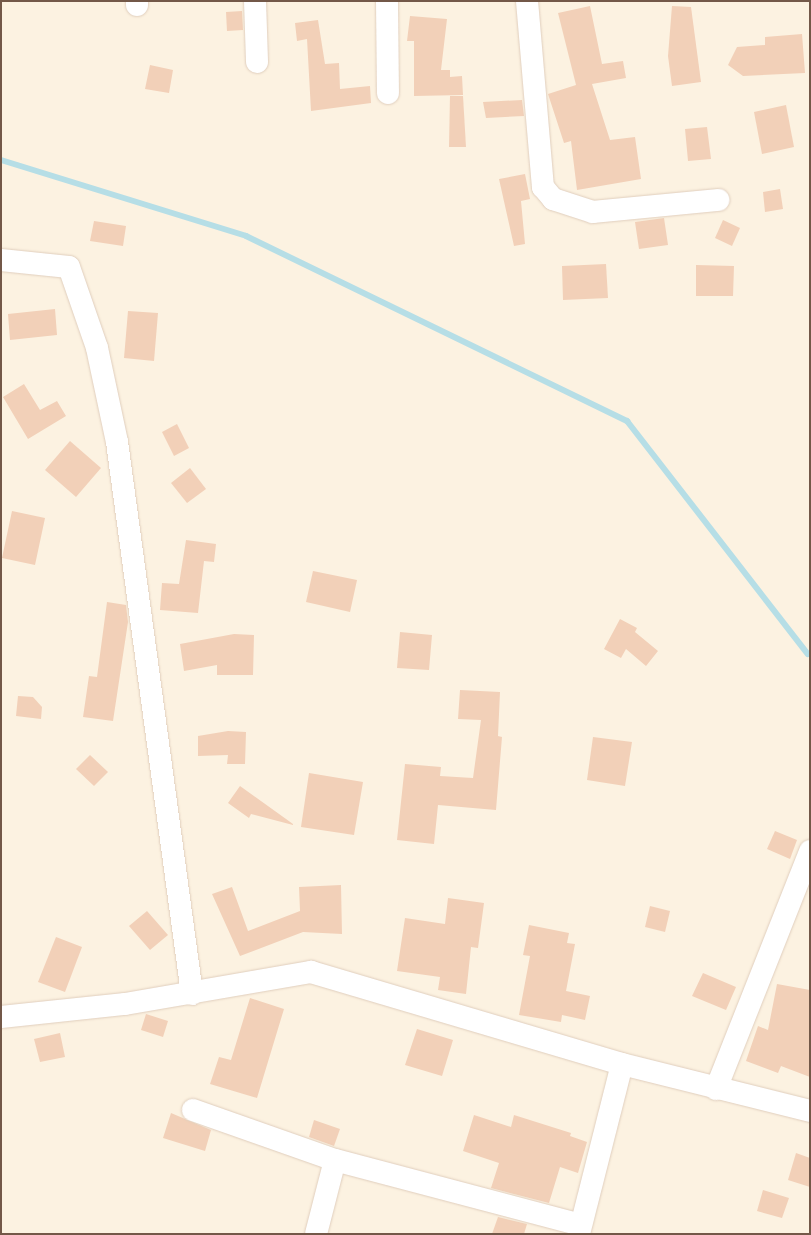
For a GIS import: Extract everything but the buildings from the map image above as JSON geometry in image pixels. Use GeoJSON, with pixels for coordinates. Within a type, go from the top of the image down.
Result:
{"type":"FeatureCollection","features":[{"type":"Feature","properties":{"kind":"street"},"geometry":{"type":"LineString","coordinates":[[255,1],[257,62]]}},
{"type":"Feature","properties":{"kind":"street"},"geometry":{"type":"LineString","coordinates":[[387,1],[388,93]]}},
{"type":"Feature","properties":{"kind":"street"},"geometry":{"type":"LineString","coordinates":[[527,1],[543,187],[553,199],[593,212],[718,200]]}},
{"type":"Feature","properties":{"kind":"street"},"geometry":{"type":"LineString","coordinates":[[1,260],[69,267],[97,348],[117,442],[192,994]]}},
{"type":"Feature","properties":{"kind":"street"},"geometry":{"type":"LineString","coordinates":[[716,1089],[810,851]]}},
{"type":"Feature","properties":{"kind":"street"},"geometry":{"type":"LineString","coordinates":[[1,1017],[192,994],[311,972],[622,1064],[810,1111]]}},
{"type":"Feature","properties":{"kind":"street"},"geometry":{"type":"LineString","coordinates":[[193,1110],[335,1160],[580,1231],[622,1064]]}},
{"type":"Feature","properties":{"kind":"street"},"geometry":{"type":"LineString","coordinates":[[316,1234],[335,1160]]}},
{"type":"Feature","properties":{"kind":"waterway"},"geometry":{"type":"LineString","coordinates":[[1,160],[246,236],[627,421],[808,654]]}}]}
